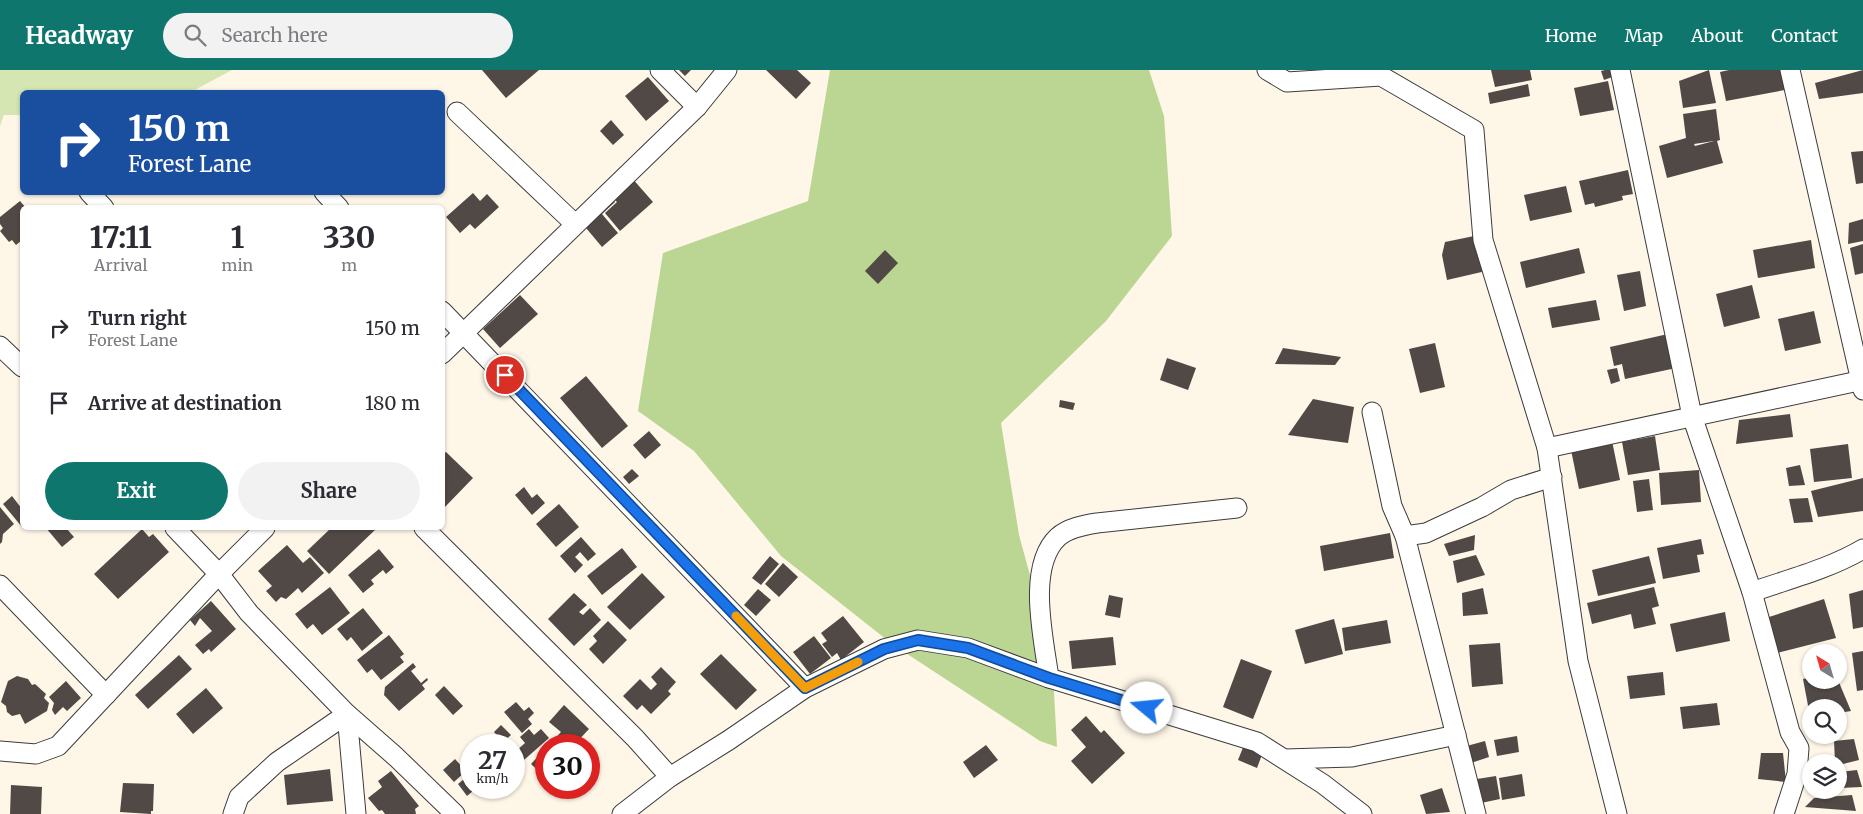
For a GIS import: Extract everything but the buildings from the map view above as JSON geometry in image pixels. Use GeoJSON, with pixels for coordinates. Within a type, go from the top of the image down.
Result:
{"type":"FeatureCollection","features":[{"type":"Feature","properties":{"kind":"street"},"geometry":{"type":"LineString","coordinates":[[660,70],[697,107]]}},
{"type":"Feature","properties":{"kind":"street"},"geometry":{"type":"LineString","coordinates":[[445,351],[697,107],[727,70]]}},
{"type":"Feature","properties":{"kind":"street"},"geometry":{"type":"LineString","coordinates":[[1267,70],[1286,82],[1381,76],[1474,130],[1482,240],[1547,448],[1578,661],[1617,814]]}},
{"type":"Feature","properties":{"kind":"street"},"geometry":{"type":"LineString","coordinates":[[1620,70],[1692,416],[1752,592],[1790,732],[1799,748],[1797,774],[1784,814]]}},
{"type":"Feature","properties":{"kind":"street"},"geometry":{"type":"LineString","coordinates":[[1547,448],[1692,416],[1862,384],[1790,70]]}},
{"type":"Feature","properties":{"kind":"street"},"geometry":{"type":"LineString","coordinates":[[457,112],[575,224]]}},
{"type":"Feature","properties":{"kind":"street"},"geometry":{"type":"LineString","coordinates":[[92,195],[101,205]]}},
{"type":"Feature","properties":{"kind":"street"},"geometry":{"type":"LineString","coordinates":[[327,195],[336,205]]}},
{"type":"Feature","properties":{"kind":"street"},"geometry":{"type":"LineString","coordinates":[[445,314],[805,688]]}},
{"type":"Feature","properties":{"kind":"street"},"geometry":{"type":"LineString","coordinates":[[0,346],[20,365]]}},
{"type":"Feature","properties":{"kind":"street"},"geometry":{"type":"LineString","coordinates":[[1372,412],[1392,506],[1404,536],[1476,814]]}},
{"type":"Feature","properties":{"kind":"street"},"geometry":{"type":"LineString","coordinates":[[1404,536],[1426,533],[1482,507],[1511,490],[1552,477]]}},
{"type":"Feature","properties":{"kind":"street"},"geometry":{"type":"LineString","coordinates":[[1049,678],[1038,588],[1044,556],[1058,536],[1079,526],[1097,523],[1237,508]]}},
{"type":"Feature","properties":{"kind":"street"},"geometry":{"type":"LineString","coordinates":[[177,530],[219,574],[250,613],[347,714],[396,757],[455,814]]}},
{"type":"Feature","properties":{"kind":"street"},"geometry":{"type":"LineString","coordinates":[[0,750],[36,754],[58,746],[219,574],[263,530]]}},
{"type":"Feature","properties":{"kind":"street"},"geometry":{"type":"LineString","coordinates":[[426,530],[635,738],[670,777]]}},
{"type":"Feature","properties":{"kind":"street"},"geometry":{"type":"LineString","coordinates":[[1752,592],[1815,571],[1863,549]]}},
{"type":"Feature","properties":{"kind":"street"},"geometry":{"type":"LineString","coordinates":[[0,584],[106,694]]}},
{"type":"Feature","properties":{"kind":"street"},"geometry":{"type":"LineString","coordinates":[[622,814],[670,777],[729,740],[805,688],[884,649],[918,640],[968,648],[1049,678],[1257,742],[1323,784],[1362,814]]}},
{"type":"Feature","properties":{"kind":"street"},"geometry":{"type":"LineString","coordinates":[[233,814],[239,797],[277,762],[347,714]]}},
{"type":"Feature","properties":{"kind":"street"},"geometry":{"type":"LineString","coordinates":[[347,714],[356,814]]}},
{"type":"Feature","properties":{"kind":"street"},"geometry":{"type":"LineString","coordinates":[[1285,759],[1352,758],[1456,735]]}},
{"type":"Feature","properties":{"kind":"green space"},"geometry":{"type":"Polygon","coordinates":[[[0,70],[232,70],[195,90],[20,90],[20,115],[4,115],[0,126],[0,70]]]}},
{"type":"Feature","properties":{"kind":"green space"},"geometry":{"type":"Polygon","coordinates":[[[830,70],[1149,70],[1164,116],[1172,236],[1106,321],[1001,423],[1019,535],[1052,656],[1057,747],[1040,741],[892,644],[781,556],[694,451],[638,411],[663,253],[808,201],[830,70]]]}},
{"type":"Feature","properties":{"kind":"slow traffic"},"geometry":{"type":"LineString","coordinates":[[736,616],[805,688],[858,662]]}},
{"type":"Feature","properties":{"kind":"route"},"geometry":{"type":"LineString","coordinates":[[505,375],[805,688],[884,649],[918,640],[968,648],[1049,678],[1147,708]]}}]}
